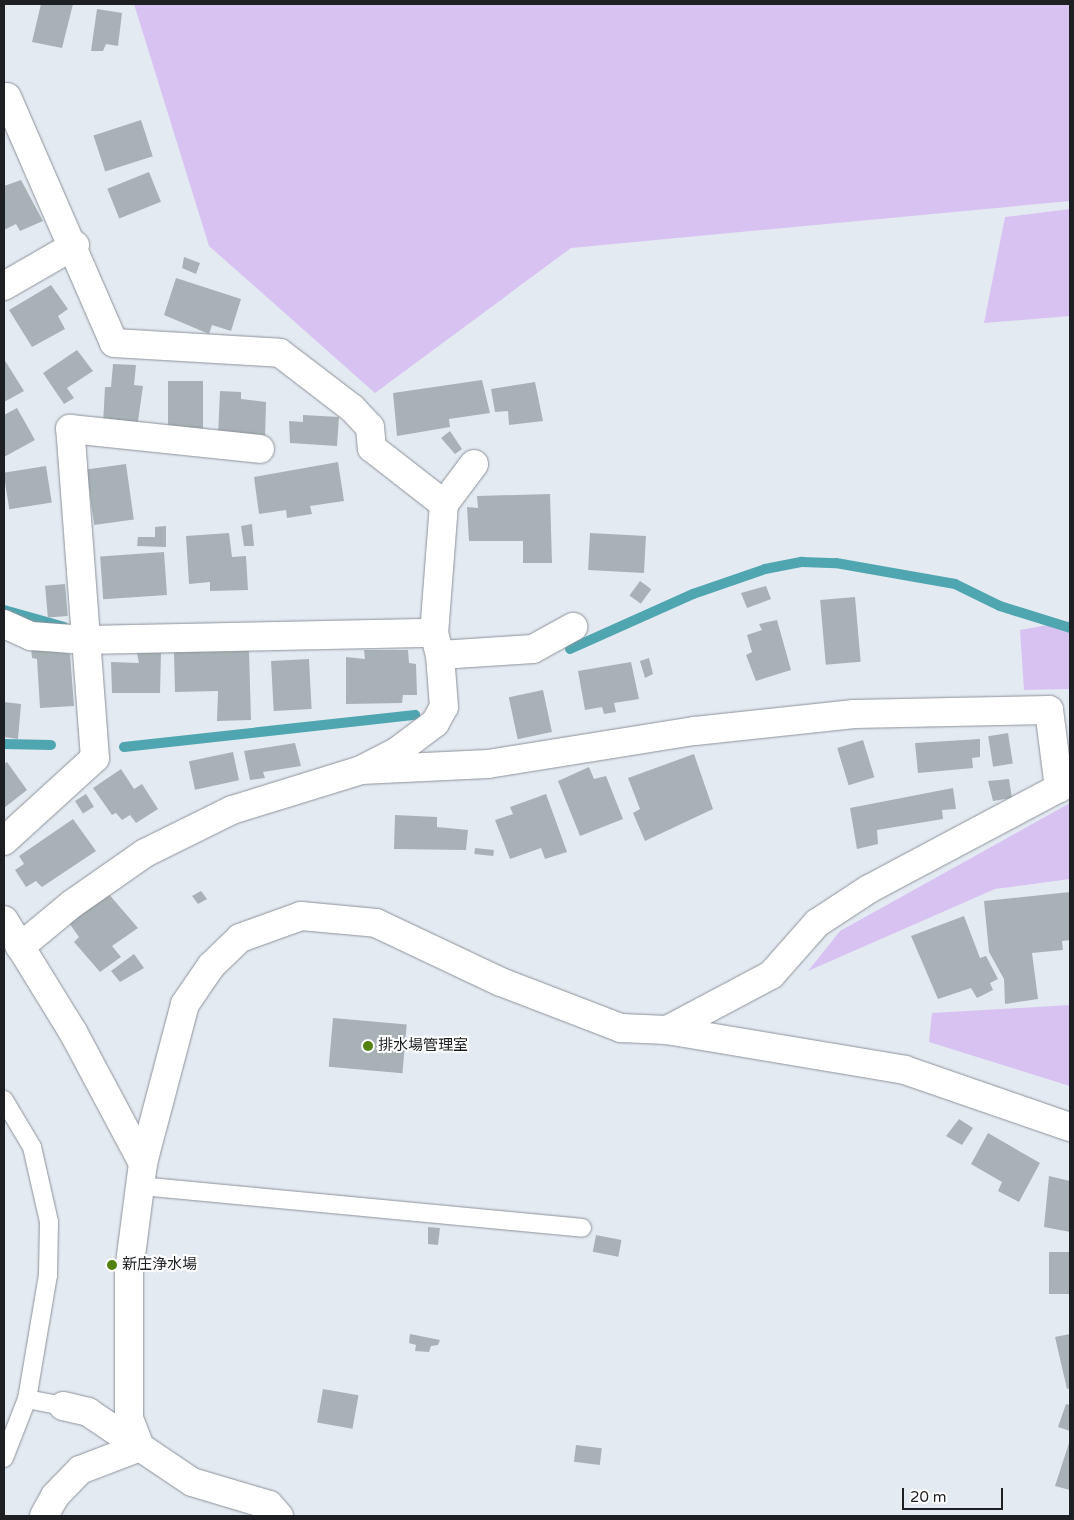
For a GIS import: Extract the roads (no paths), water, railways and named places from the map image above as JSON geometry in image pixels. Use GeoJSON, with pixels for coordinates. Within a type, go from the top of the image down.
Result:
{"type":"FeatureCollection","features":[{"type":"Feature","properties":{"kind":"street"},"geometry":{"type":"LineString","coordinates":[[7,97],[75,245],[114,343],[280,353],[352,408],[370,426],[372,448],[444,504]]}},
{"type":"Feature","properties":{"kind":"street"},"geometry":{"type":"LineString","coordinates":[[4,286],[75,245]]}},
{"type":"Feature","properties":{"kind":"street"},"geometry":{"type":"LineString","coordinates":[[4,841],[95,758],[70,429],[260,449]]}},
{"type":"Feature","properties":{"kind":"street"},"geometry":{"type":"LineString","coordinates":[[20,947],[72,904],[144,853],[232,810],[360,770],[395,753],[434,723],[444,707],[437,644],[444,504],[474,464]]}},
{"type":"Feature","properties":{"kind":"street"},"geometry":{"type":"LineString","coordinates":[[4,624],[31,636],[86,640],[437,644],[533,649],[573,627]]}},
{"type":"Feature","properties":{"kind":"street"},"geometry":{"type":"LineString","coordinates":[[360,770],[488,764],[695,730],[845,714],[1049,710],[1059,788],[869,889],[817,923],[771,975],[667,1030]]}},
{"type":"Feature","properties":{"kind":"street"},"geometry":{"type":"LineString","coordinates":[[140,1447],[129,1418],[127,1384],[129,1271],[141,1174],[185,1004],[211,966],[240,938],[301,916],[376,923],[501,982],[621,1028],[667,1030],[905,1070],[1070,1126]]}},
{"type":"Feature","properties":{"kind":"street"},"geometry":{"type":"LineString","coordinates":[[4,920],[73,1032],[141,1174]]}},
{"type":"Feature","properties":{"kind":"street"},"geometry":{"type":"LineString","coordinates":[[63,1406],[88,1412],[192,1482],[269,1505],[279,1516]]}},
{"type":"Feature","properties":{"kind":"street"},"geometry":{"type":"LineString","coordinates":[[51,1510],[80,1470],[140,1447]]}},
{"type":"Feature","properties":{"kind":"lane"},"geometry":{"type":"LineString","coordinates":[[4,1100],[32,1146],[49,1222],[48,1274],[27,1399],[4,1458]]}},
{"type":"Feature","properties":{"kind":"lane"},"geometry":{"type":"LineString","coordinates":[[141,1174],[582,1228]]}},
{"type":"Feature","properties":{"kind":"lane"},"geometry":{"type":"LineString","coordinates":[[27,1399],[63,1406]]}},
{"type":"Feature","properties":{"kind":"waterway"},"geometry":{"type":"LineString","coordinates":[[570,649],[693,594],[765,569],[802,562],[836,563],[955,584],[1000,606],[1070,628]]}},
{"type":"Feature","properties":{"kind":"waterway"},"geometry":{"type":"LineString","coordinates":[[4,610],[64,627]]}},
{"type":"Feature","properties":{"kind":"waterway"},"geometry":{"type":"LineString","coordinates":[[124,747],[415,715]]}},
{"type":"Feature","properties":{"kind":"waterway"},"geometry":{"type":"LineString","coordinates":[[4,744],[51,745]]}},
{"type":"Feature","properties":{"kind":"place","name":"排水場管理室"},"geometry":{"type":"Point","coordinates":[368,1046]}},
{"type":"Feature","properties":{"kind":"place","name":"新庄浄水場"},"geometry":{"type":"Point","coordinates":[112,1265]}}]}
